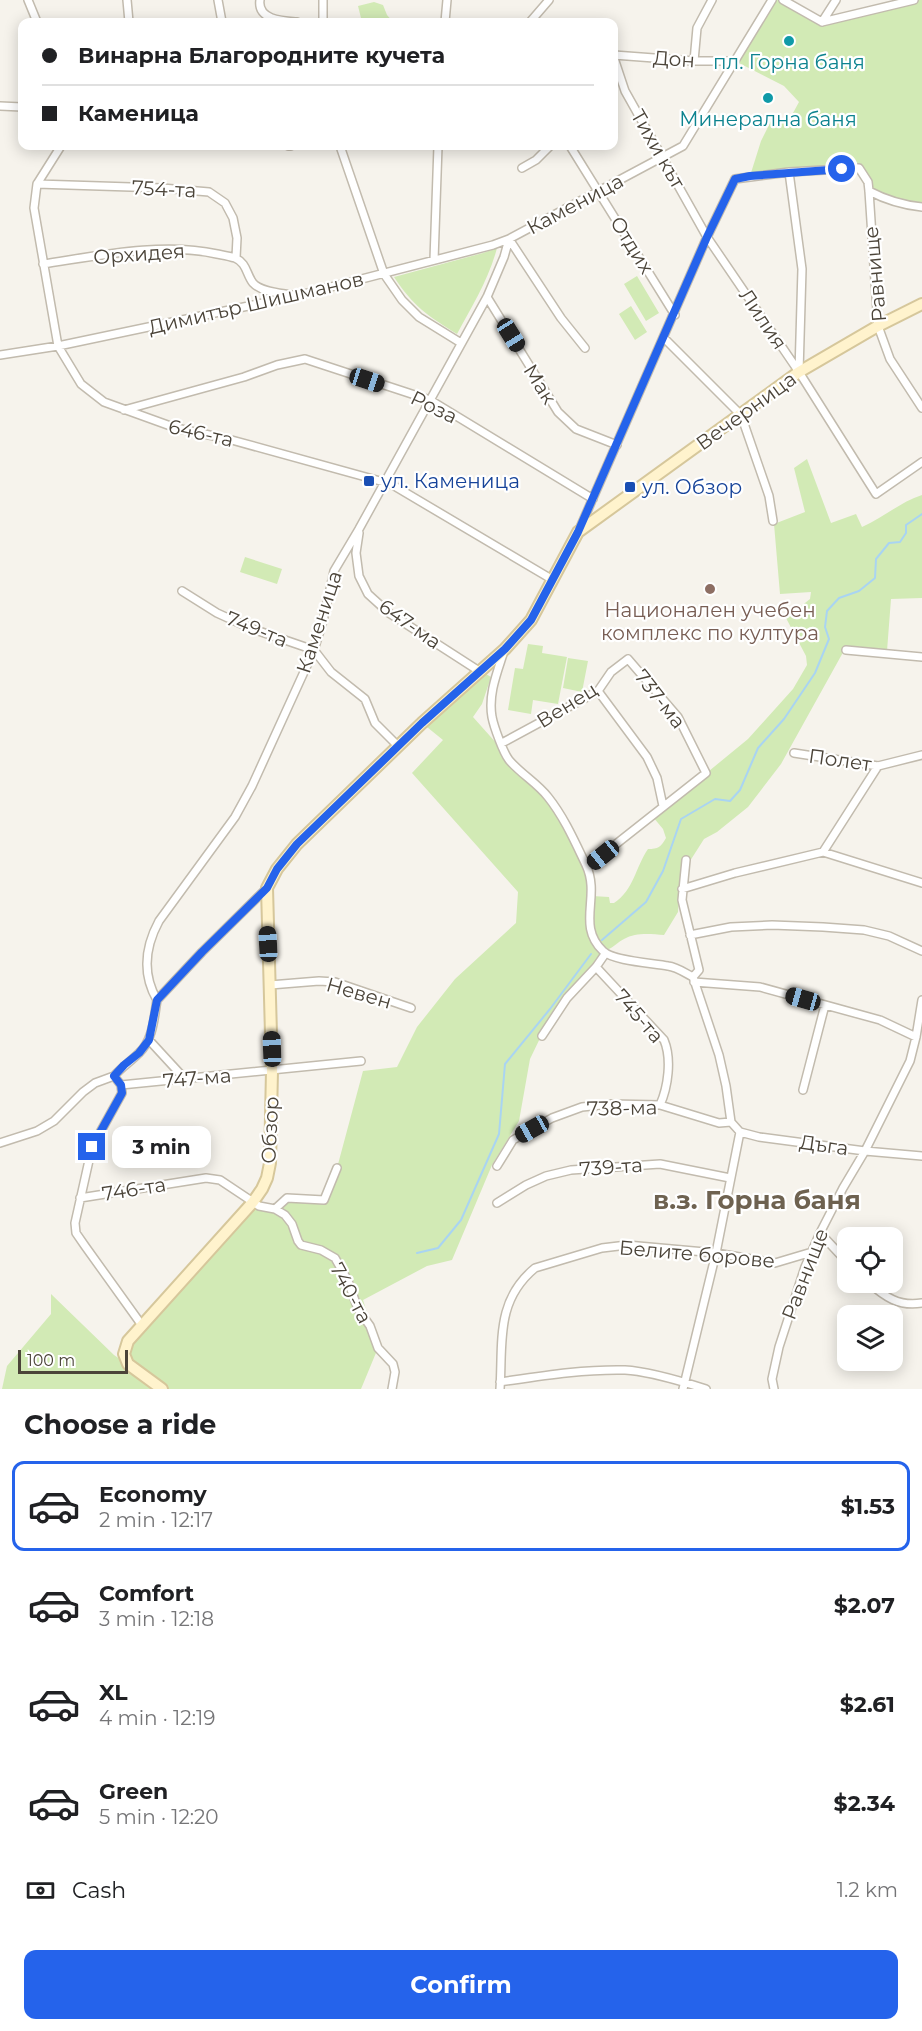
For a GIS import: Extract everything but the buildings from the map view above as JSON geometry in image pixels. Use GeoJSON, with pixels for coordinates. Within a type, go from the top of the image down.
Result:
{"type":"FeatureCollection","features":[{"type":"Feature","properties":{"kind":"street"},"geometry":{"type":"LineString","coordinates":[[28,0],[35,18]]}},
{"type":"Feature","properties":{"kind":"street"},"geometry":{"type":"LineString","coordinates":[[127,0],[129,18]]}},
{"type":"Feature","properties":{"kind":"street"},"geometry":{"type":"LineString","coordinates":[[218,0],[221,18]]}},
{"type":"Feature","properties":{"kind":"street"},"geometry":{"type":"LineString","coordinates":[[260,0],[259,5],[264,15],[271,18]]}},
{"type":"Feature","properties":{"kind":"street"},"geometry":{"type":"LineString","coordinates":[[323,0],[323,18]]}},
{"type":"Feature","properties":{"kind":"street"},"geometry":{"type":"LineString","coordinates":[[445,18],[447,0]]}},
{"type":"Feature","properties":{"kind":"street"},"geometry":{"type":"LineString","coordinates":[[533,18],[549,0]]}},
{"type":"Feature","properties":{"kind":"street"},"geometry":{"type":"LineString","coordinates":[[694,61],[697,28],[712,0]]}},
{"type":"Feature","properties":{"kind":"street","name":"Каменица"},"geometry":{"type":"LineString","coordinates":[[149,1040],[157,1000],[150,988],[147,963],[152,934],[159,921],[235,817],[246,796],[314,650],[334,570],[487,297],[509,239],[683,146],[772,0]]}},
{"type":"Feature","properties":{"kind":"street"},"geometry":{"type":"LineString","coordinates":[[783,0],[822,22],[914,0]]}},
{"type":"Feature","properties":{"kind":"street"},"geometry":{"type":"LineString","coordinates":[[822,22],[836,0]]}},
{"type":"Feature","properties":{"kind":"street","name":"Дон"},"geometry":{"type":"LineString","coordinates":[[618,56],[735,61]]}},
{"type":"Feature","properties":{"kind":"street","name":"Тихи кът"},"geometry":{"type":"LineString","coordinates":[[618,69],[625,91],[707,237]]}},
{"type":"Feature","properties":{"kind":"street"},"geometry":{"type":"LineString","coordinates":[[0,106],[18,107]]}},
{"type":"Feature","properties":{"kind":"street","name":"646-та"},"geometry":{"type":"LineString","coordinates":[[58,150],[37,184],[34,208],[58,346],[81,384],[104,402],[176,429],[228,439],[385,482],[553,580]]}},
{"type":"Feature","properties":{"kind":"street"},"geometry":{"type":"LineString","coordinates":[[341,150],[384,274],[402,300],[419,317],[461,344]]}},
{"type":"Feature","properties":{"kind":"street"},"geometry":{"type":"LineString","coordinates":[[434,260],[438,150]]}},
{"type":"Feature","properties":{"kind":"street"},"geometry":{"type":"LineString","coordinates":[[522,168],[536,160],[546,150]]}},
{"type":"Feature","properties":{"kind":"street","name":"Отдих"},"geometry":{"type":"LineString","coordinates":[[573,150],[675,315]]}},
{"type":"Feature","properties":{"kind":"street","name":"Равнище"},"geometry":{"type":"LineString","coordinates":[[789,172],[859,168],[868,182],[878,326],[890,359],[922,408]]}},
{"type":"Feature","properties":{"kind":"street"},"geometry":{"type":"LineString","coordinates":[[157,1000],[267,888],[277,869],[297,844],[398,746],[505,649],[531,620],[578,532],[675,315],[707,237],[735,179],[789,172],[802,269],[799,372]]}},
{"type":"Feature","properties":{"kind":"street","name":"754-та"},"geometry":{"type":"LineString","coordinates":[[37,184],[162,188],[209,192],[225,203],[233,218],[237,238],[236,258]]}},
{"type":"Feature","properties":{"kind":"street"},"geometry":{"type":"LineString","coordinates":[[869,190],[903,205],[922,207]]}},
{"type":"Feature","properties":{"kind":"street","name":"Лилия"},"geometry":{"type":"LineString","coordinates":[[707,237],[799,372],[876,494],[922,462]]}},
{"type":"Feature","properties":{"kind":"street"},"geometry":{"type":"LineString","coordinates":[[509,239],[561,318],[585,348]]}},
{"type":"Feature","properties":{"kind":"street","name":"Димитър Шишманов"},"geometry":{"type":"LineString","coordinates":[[0,355],[58,346],[296,296],[509,239]]}},
{"type":"Feature","properties":{"kind":"street","name":"Орхидея"},"geometry":{"type":"LineString","coordinates":[[43,264],[121,253],[191,249],[236,258]]}},
{"type":"Feature","properties":{"kind":"street"},"geometry":{"type":"LineString","coordinates":[[236,258],[245,265],[254,284],[262,289],[296,296]]}},
{"type":"Feature","properties":{"kind":"street","name":"Мак"},"geometry":{"type":"LineString","coordinates":[[487,297],[558,412],[576,429],[616,445]]}},
{"type":"Feature","properties":{"kind":"street","name":"Вечерница"},"geometry":{"type":"LineString","coordinates":[[578,532],[799,372],[878,326],[922,304]]}},
{"type":"Feature","properties":{"kind":"street"},"geometry":{"type":"LineString","coordinates":[[664,338],[741,415],[769,496],[773,521]]}},
{"type":"Feature","properties":{"kind":"street","name":"Роза"},"geometry":{"type":"LineString","coordinates":[[123,410],[305,359],[430,400],[593,499]]}},
{"type":"Feature","properties":{"kind":"street","name":"647-ма"},"geometry":{"type":"LineString","coordinates":[[359,529],[356,553],[359,576],[368,594],[389,613],[479,671]]}},
{"type":"Feature","properties":{"kind":"street","name":"749-та"},"geometry":{"type":"LineString","coordinates":[[182,591],[217,613],[250,628],[314,650],[331,672],[365,699],[375,723],[398,746]]}},
{"type":"Feature","properties":{"kind":"street"},"geometry":{"type":"LineString","coordinates":[[505,649],[491,690],[492,718],[508,759],[549,798],[560,814],[587,867],[592,894],[589,928],[594,942],[605,954],[671,966],[694,979],[760,987],[880,1020],[916,1037]]}},
{"type":"Feature","properties":{"kind":"street"},"geometry":{"type":"LineString","coordinates":[[846,650],[922,657]]}},
{"type":"Feature","properties":{"kind":"street","name":"Венец"},"geometry":{"type":"LineString","coordinates":[[502,743],[598,691],[611,672],[628,659]]}},
{"type":"Feature","properties":{"kind":"street","name":"737-ма"},"geometry":{"type":"LineString","coordinates":[[628,659],[678,717],[706,772],[663,806]]}},
{"type":"Feature","properties":{"kind":"street"},"geometry":{"type":"LineString","coordinates":[[587,867],[663,806],[657,778],[647,757],[598,691]]}},
{"type":"Feature","properties":{"kind":"street","name":"Полет"},"geometry":{"type":"LineString","coordinates":[[794,753],[878,766],[922,755]]}},
{"type":"Feature","properties":{"kind":"street"},"geometry":{"type":"LineString","coordinates":[[823,852],[878,766]]}},
{"type":"Feature","properties":{"kind":"street"},"geometry":{"type":"LineString","coordinates":[[682,888],[823,852],[922,883]]}},
{"type":"Feature","properties":{"kind":"street"},"geometry":{"type":"LineString","coordinates":[[684,1385],[716,1253],[740,1132],[731,1122],[719,1055],[694,979],[699,970],[682,900],[686,860]]}},
{"type":"Feature","properties":{"kind":"street","name":"Обзор"},"geometry":{"type":"LineString","coordinates":[[162,1389],[128,1364],[124,1354],[128,1341],[253,1202],[267,1178],[270,1163],[273,1071],[267,888]]}},
{"type":"Feature","properties":{"kind":"street"},"geometry":{"type":"LineString","coordinates":[[690,935],[731,927],[772,925],[824,927],[864,930],[889,936],[922,951]]}},
{"type":"Feature","properties":{"kind":"street"},"geometry":{"type":"LineString","coordinates":[[542,1036],[567,998],[605,954]]}},
{"type":"Feature","properties":{"kind":"street","name":"745-та"},"geometry":{"type":"LineString","coordinates":[[596,967],[664,1041],[668,1051],[665,1093],[660,1105]]}},
{"type":"Feature","properties":{"kind":"street","name":"Невен"},"geometry":{"type":"LineString","coordinates":[[270,985],[335,982],[411,1008]]}},
{"type":"Feature","properties":{"kind":"street","name":"Равнище"},"geometry":{"type":"LineString","coordinates":[[774,1389],[772,1379],[779,1347],[805,1267],[820,1233],[865,1151],[909,1061],[916,1037],[922,1000]]}},
{"type":"Feature","properties":{"kind":"street"},"geometry":{"type":"LineString","coordinates":[[803,1090],[825,1005]]}},
{"type":"Feature","properties":{"kind":"street"},"geometry":{"type":"LineString","coordinates":[[0,1143],[37,1131],[54,1121],[95,1083],[114,1076],[139,1053],[149,1040],[184,1078]]}},
{"type":"Feature","properties":{"kind":"street","name":"747-ма"},"geometry":{"type":"LineString","coordinates":[[121,1085],[361,1061]]}},
{"type":"Feature","properties":{"kind":"street"},"geometry":{"type":"LineString","coordinates":[[114,1076],[121,1085],[122,1093],[92,1147],[75,1223],[76,1233],[141,1324]]}},
{"type":"Feature","properties":{"kind":"street","name":"738-ма"},"geometry":{"type":"LineString","coordinates":[[496,1166],[513,1140],[552,1118],[582,1107],[611,1104],[660,1105],[718,1122],[731,1122]]}},
{"type":"Feature","properties":{"kind":"street","name":"Дъга"},"geometry":{"type":"LineString","coordinates":[[740,1132],[759,1137],[865,1151],[922,1156]]}},
{"type":"Feature","properties":{"kind":"street","name":"739-та"},"geometry":{"type":"LineString","coordinates":[[497,1203],[546,1176],[571,1170],[660,1164],[730,1178]]}},
{"type":"Feature","properties":{"kind":"street"},"geometry":{"type":"LineString","coordinates":[[275,1209],[287,1198],[324,1200],[337,1168]]}},
{"type":"Feature","properties":{"kind":"street","name":"746-та"},"geometry":{"type":"LineString","coordinates":[[80,1198],[206,1178],[220,1180],[253,1202]]}},
{"type":"Feature","properties":{"kind":"street","name":"740-та"},"geometry":{"type":"LineString","coordinates":[[253,1202],[275,1209],[289,1218],[301,1245],[321,1250],[335,1258],[348,1281],[358,1309],[370,1326],[378,1348],[393,1364],[396,1372],[392,1389]]}},
{"type":"Feature","properties":{"kind":"street"},"geometry":{"type":"LineString","coordinates":[[820,1233],[837,1251]]}},
{"type":"Feature","properties":{"kind":"street","name":"Белите борове"},"geometry":{"type":"LineString","coordinates":[[500,1385],[501,1329],[507,1305],[515,1289],[535,1268],[602,1248],[627,1245],[716,1253],[776,1263],[812,1252]]}},
{"type":"Feature","properties":{"kind":"street"},"geometry":{"type":"LineString","coordinates":[[882,1293],[910,1306],[922,1303]]}},
{"type":"Feature","properties":{"kind":"street"},"geometry":{"type":"LineString","coordinates":[[500,1385],[583,1371],[627,1370],[706,1389]]}},
{"type":"Feature","properties":{"kind":"green space"},"geometry":{"type":"Polygon","coordinates":[[[772,0],[783,0],[822,22],[922,0],[922,207],[869,191],[859,168],[750,176],[761,141],[773,117],[787,124],[799,102],[784,86],[735,61],[772,0]]]}},
{"type":"Feature","properties":{"kind":"green space"},"geometry":{"type":"Polygon","coordinates":[[[374,2],[383,5],[390,18],[361,18],[358,6],[374,2]]]}},
{"type":"Feature","properties":{"kind":"green space"},"geometry":{"type":"Polygon","coordinates":[[[497,248],[485,281],[457,334],[422,310],[394,277],[483,253],[497,248]]]}},
{"type":"Feature","properties":{"kind":"green space"},"geometry":{"type":"Polygon","coordinates":[[[637,276],[659,313],[646,321],[624,284],[637,276]]]}},
{"type":"Feature","properties":{"kind":"green space"},"geometry":{"type":"Polygon","coordinates":[[[631,306],[647,332],[635,340],[619,314],[631,306]]]}},
{"type":"Feature","properties":{"kind":"green space"},"geometry":{"type":"Polygon","coordinates":[[[807,459],[831,523],[856,514],[862,527],[922,495],[922,598],[891,599],[887,651],[846,647],[781,764],[748,807],[717,832],[704,839],[690,861],[681,868],[678,912],[664,935],[633,935],[607,950],[589,928],[605,954],[544,1030],[530,1059],[519,1121],[492,1165],[452,1260],[427,1266],[363,1300],[378,1348],[361,1389],[2,1389],[7,1366],[51,1314],[51,1294],[114,1355],[127,1364],[124,1354],[253,1202],[275,1209],[287,1198],[324,1200],[337,1168],[363,1071],[397,1067],[417,1027],[455,979],[516,923],[518,892],[412,773],[443,740],[422,723],[455,701],[486,674],[491,677],[482,704],[473,717],[498,745],[505,760],[551,803],[587,867],[592,896],[609,897],[610,903],[621,898],[648,849],[659,847],[666,838],[663,829],[653,817],[748,739],[793,689],[807,665],[806,656],[786,618],[810,599],[811,592],[780,594],[774,524],[805,512],[794,468],[807,459]]]}},
{"type":"Feature","properties":{"kind":"green space"},"geometry":{"type":"Polygon","coordinates":[[[245,557],[282,569],[277,584],[240,572],[245,557]]]}},
{"type":"Feature","properties":{"kind":"green space"},"geometry":{"type":"Polygon","coordinates":[[[528,644],[543,646],[542,653],[567,657],[558,704],[533,700],[531,714],[508,710],[515,668],[523,669],[528,644]]]}},
{"type":"Feature","properties":{"kind":"green space"},"geometry":{"type":"Polygon","coordinates":[[[568,658],[588,661],[582,692],[563,688],[568,658]]]}},
{"type":"Feature","properties":{"kind":"waterway"},"geometry":{"type":"LineString","coordinates":[[602,940],[646,902],[663,871],[681,819],[715,799],[730,801],[740,790],[758,748],[784,719],[815,673],[829,639],[825,627],[827,611],[839,598],[859,591],[875,578],[876,559],[889,543],[900,542],[906,533],[906,525],[922,514]]}},
{"type":"Feature","properties":{"kind":"waterway"},"geometry":{"type":"LineString","coordinates":[[417,1253],[438,1248],[461,1220],[499,1134],[505,1064],[591,954]]}},
{"type":"Feature","properties":{"kind":"place","name":"пл. Горна баня"},"geometry":{"type":"Point","coordinates":[789,41]}},
{"type":"Feature","properties":{"kind":"place","name":"Минерална баня"},"geometry":{"type":"Point","coordinates":[768,98]}},
{"type":"Feature","properties":{"kind":"place","name":"ул. Каменица"},"geometry":{"type":"Point","coordinates":[369,481]}},
{"type":"Feature","properties":{"kind":"place","name":"ул. Обзор"},"geometry":{"type":"Point","coordinates":[630,487]}},
{"type":"Feature","properties":{"kind":"place","name":"Национален учебен комплекс по култура"},"geometry":{"type":"Point","coordinates":[710,589]}},
{"type":"Feature","properties":{"kind":"district","name":"в.з. Горна баня"},"geometry":{"type":"Point","coordinates":[757,1200]}},
{"type":"Feature","properties":{"kind":"route"},"geometry":{"type":"LineString","coordinates":[[92,1147],[122,1093],[121,1085],[114,1076],[139,1053],[149,1040],[157,1000],[267,888],[277,869],[297,844],[422,723],[505,649],[531,620],[578,532],[675,315],[707,237],[735,179],[789,172],[842,169]]}}]}
